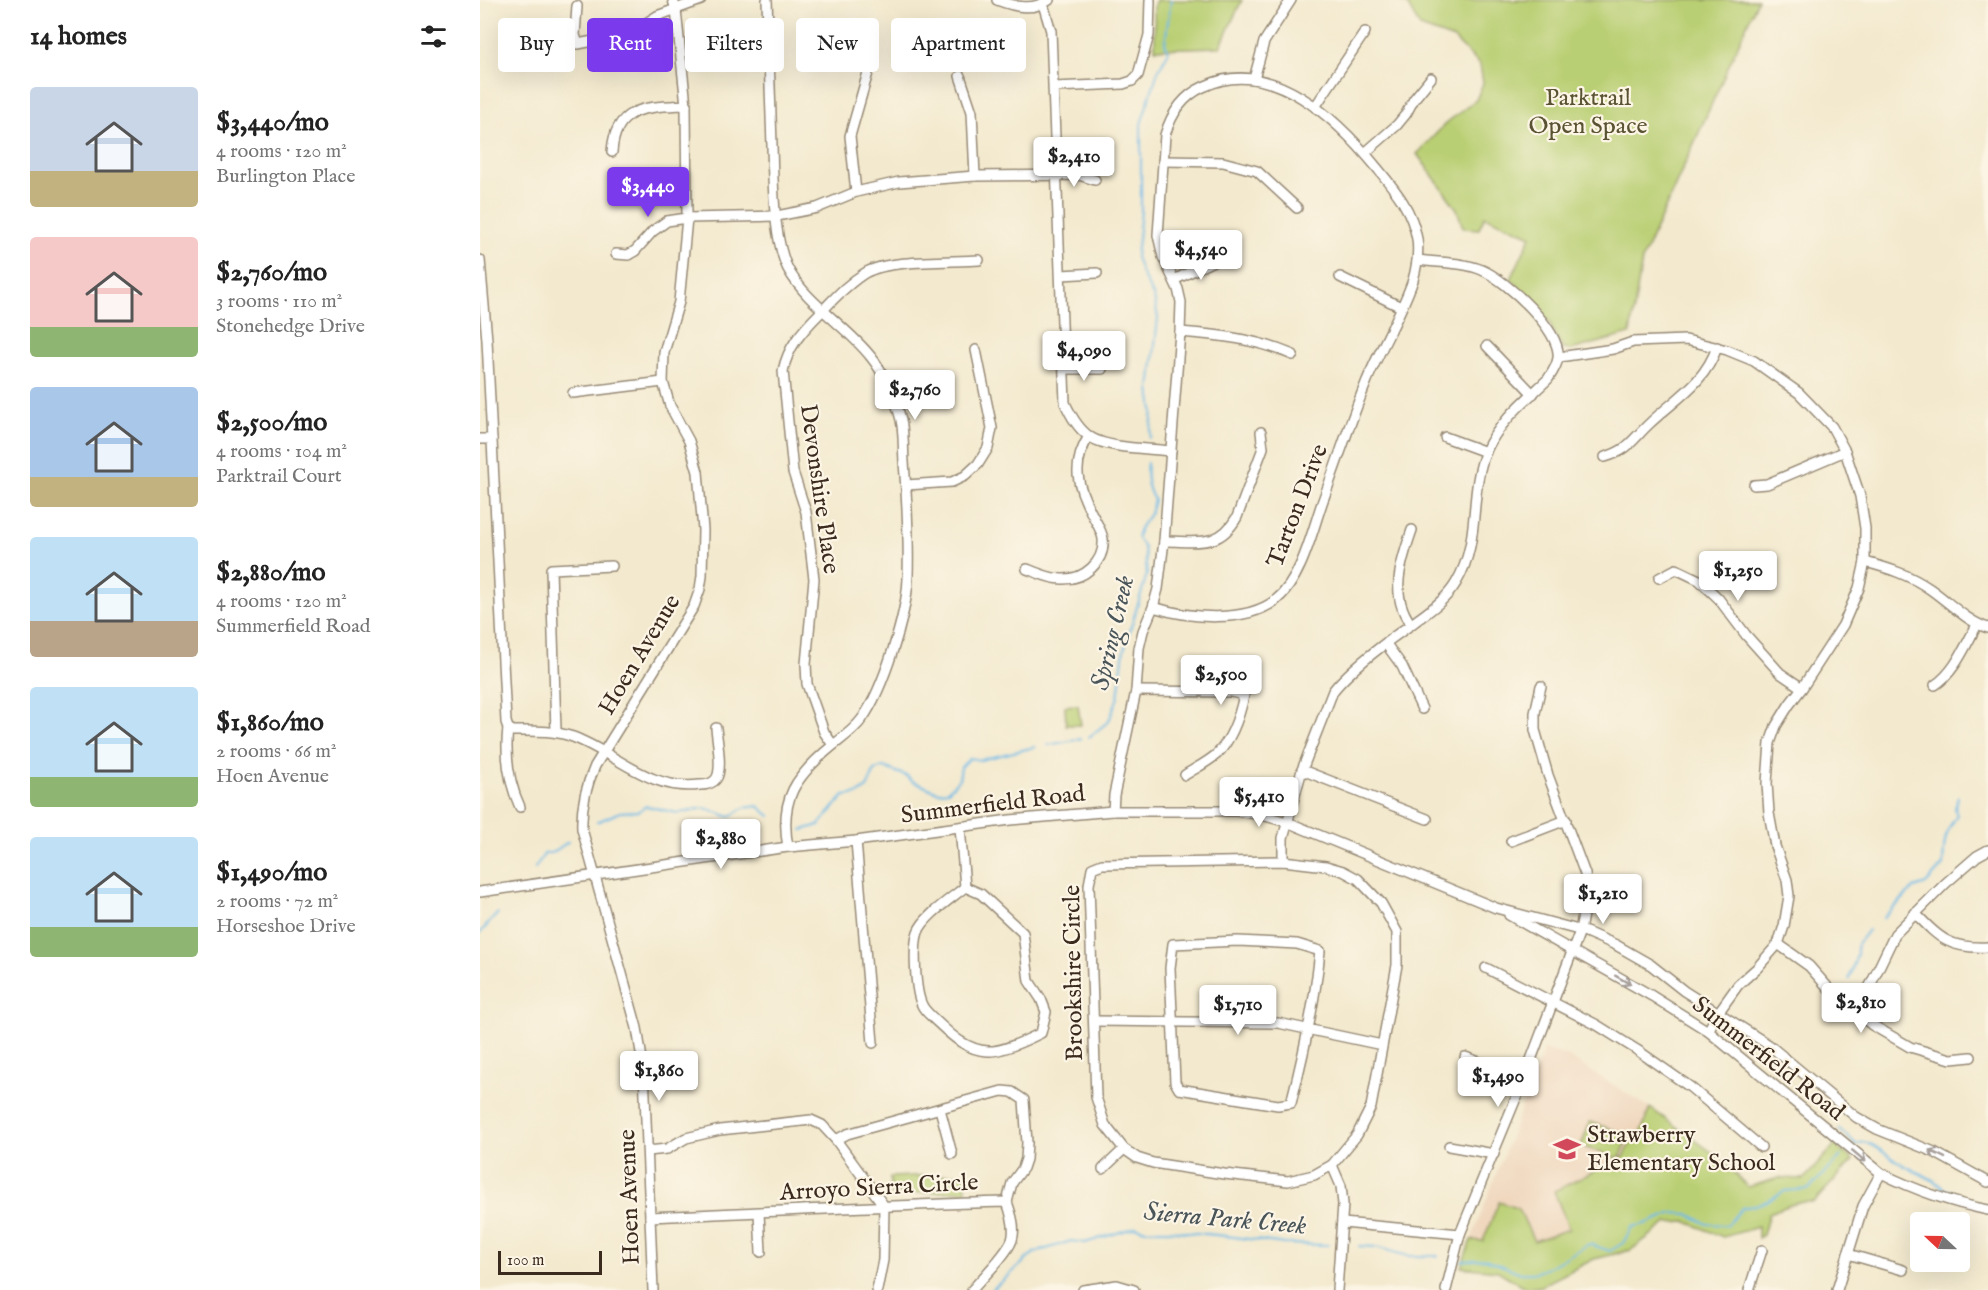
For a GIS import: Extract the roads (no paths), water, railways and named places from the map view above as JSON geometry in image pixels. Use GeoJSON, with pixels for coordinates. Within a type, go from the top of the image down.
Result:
{"type":"FeatureCollection","features":[{"type":"Feature","properties":{"kind":"street","name":"Hoen Avenue"},"geometry":{"type":"LineString","coordinates":[[653,1290],[642,1054],[637,1028],[582,829],[582,819],[589,780],[694,606],[702,576],[703,530],[698,472],[689,441],[670,406],[663,382],[664,352],[679,302],[687,218],[686,105],[673,0]]}},
{"type":"Feature","properties":{"kind":"street"},"geometry":{"type":"LineString","coordinates":[[577,6],[575,35],[578,44],[620,36],[657,16],[701,0]]}},
{"type":"Feature","properties":{"kind":"street"},"geometry":{"type":"LineString","coordinates":[[767,0],[774,196],[778,230],[788,269],[800,285],[871,356],[884,376],[901,420],[906,485],[908,580],[893,649],[874,699],[864,717],[853,730],[808,766],[796,781],[786,811],[784,828],[788,847]]}},
{"type":"Feature","properties":{"kind":"street"},"geometry":{"type":"LineString","coordinates":[[998,0],[1020,8],[1046,2],[1051,30],[1065,403],[1071,416],[1089,436],[1105,443],[1171,451]]}},
{"type":"Feature","properties":{"kind":"street"},"geometry":{"type":"LineString","coordinates":[[1054,87],[1123,84],[1135,79],[1149,35],[1150,0]]}},
{"type":"Feature","properties":{"kind":"street"},"geometry":{"type":"LineString","coordinates":[[1254,79],[1264,42],[1291,0]]}},
{"type":"Feature","properties":{"kind":"street"},"geometry":{"type":"LineString","coordinates":[[1315,107],[1365,32]]}},
{"type":"Feature","properties":{"kind":"street"},"geometry":{"type":"LineString","coordinates":[[856,192],[850,136],[869,72]]}},
{"type":"Feature","properties":{"kind":"street"},"geometry":{"type":"LineString","coordinates":[[960,76],[972,112],[975,176]]}},
{"type":"Feature","properties":{"kind":"street"},"geometry":{"type":"LineString","coordinates":[[1365,153],[1397,125],[1431,78]]}},
{"type":"Feature","properties":{"kind":"street"},"geometry":{"type":"LineString","coordinates":[[1113,811],[1114,795],[1136,691],[1139,648],[1158,589],[1171,451],[1181,303],[1174,280],[1163,257],[1158,236],[1165,135],[1168,124],[1180,106],[1199,89],[1222,80],[1254,79],[1282,87],[1315,107],[1343,130],[1365,153],[1403,200],[1411,214],[1417,239],[1418,260],[1472,267],[1502,280],[1550,330],[1559,357],[1548,379],[1502,425],[1486,452],[1480,473],[1471,549],[1456,585],[1442,600],[1340,682],[1333,691],[1302,770],[1283,838],[1283,861]]}},
{"type":"Feature","properties":{"kind":"street"},"geometry":{"type":"LineString","coordinates":[[612,152],[613,135],[621,122],[633,113],[648,107],[686,105]]}},
{"type":"Feature","properties":{"kind":"street"},"geometry":{"type":"LineString","coordinates":[[1162,161],[1223,162],[1257,171],[1298,208]]}},
{"type":"Feature","properties":{"kind":"street"},"geometry":{"type":"LineString","coordinates":[[616,254],[628,255],[635,251],[653,231],[667,221],[687,218],[777,216],[817,208],[856,192],[899,182],[975,176],[1057,175],[1079,175],[1095,180]]}},
{"type":"Feature","properties":{"kind":"street"},"geometry":{"type":"LineString","coordinates":[[1174,280],[1217,258]]}},
{"type":"Feature","properties":{"kind":"street"},"geometry":{"type":"LineString","coordinates":[[480,260],[487,340],[508,728],[506,740],[508,771],[512,789],[520,807]]}},
{"type":"Feature","properties":{"kind":"street","name":"Devonshire Place"},"geometry":{"type":"LineString","coordinates":[[833,745],[824,732],[807,684],[806,664],[814,579],[806,512],[793,472],[783,371],[786,358],[794,342],[824,310],[853,281],[875,268],[885,265],[979,260]]}},
{"type":"Feature","properties":{"kind":"street","name":"Tarton Drive"},"geometry":{"type":"LineString","coordinates":[[1153,607],[1187,615],[1237,615],[1264,608],[1282,595],[1301,561],[1366,384],[1413,280],[1418,260]]}},
{"type":"Feature","properties":{"kind":"street"},"geometry":{"type":"LineString","coordinates":[[1061,275],[1097,273]]}},
{"type":"Feature","properties":{"kind":"street"},"geometry":{"type":"LineString","coordinates":[[1340,277],[1401,307]]}},
{"type":"Feature","properties":{"kind":"street"},"geometry":{"type":"LineString","coordinates":[[1180,332],[1240,338],[1293,355]]}},
{"type":"Feature","properties":{"kind":"street"},"geometry":{"type":"LineString","coordinates":[[1559,357],[1583,355],[1647,340],[1686,340],[1716,347],[1754,361],[1799,393],[1832,427],[1845,451],[1860,496],[1865,528],[1865,562],[1859,588],[1843,625],[1776,726],[1770,743],[1767,783],[1769,813],[1775,846],[1789,896],[1784,926],[1778,944],[1738,985],[1708,1031]]}},
{"type":"Feature","properties":{"kind":"street"},"geometry":{"type":"LineString","coordinates":[[1487,345],[1533,394]]}},
{"type":"Feature","properties":{"kind":"street"},"geometry":{"type":"LineString","coordinates":[[1605,457],[1621,452],[1648,424],[1694,386],[1708,368],[1716,347]]}},
{"type":"Feature","properties":{"kind":"street"},"geometry":{"type":"LineString","coordinates":[[906,485],[952,482],[965,476],[978,464],[988,448],[992,428],[976,350]]}},
{"type":"Feature","properties":{"kind":"street"},"geometry":{"type":"LineString","coordinates":[[1064,369],[1102,369]]}},
{"type":"Feature","properties":{"kind":"street"},"geometry":{"type":"LineString","coordinates":[[573,393],[663,382]]}},
{"type":"Feature","properties":{"kind":"street"},"geometry":{"type":"LineString","coordinates":[[1164,541],[1201,541],[1216,539],[1224,535],[1237,517],[1263,448],[1261,432]]}},
{"type":"Feature","properties":{"kind":"street"},"geometry":{"type":"LineString","coordinates":[[1027,569],[1063,580],[1087,572],[1096,565],[1102,555],[1102,536],[1083,499],[1078,482],[1080,452],[1089,436]]}},
{"type":"Feature","properties":{"kind":"street"},"geometry":{"type":"LineString","coordinates":[[1445,437],[1486,452]]}},
{"type":"Feature","properties":{"kind":"street"},"geometry":{"type":"LineString","coordinates":[[480,439],[492,439]]}},
{"type":"Feature","properties":{"kind":"street"},"geometry":{"type":"LineString","coordinates":[[1755,485],[1767,484],[1845,451]]}},
{"type":"Feature","properties":{"kind":"street"},"geometry":{"type":"LineString","coordinates":[[1411,624],[1401,605],[1398,580],[1412,530]]}},
{"type":"Feature","properties":{"kind":"street"},"geometry":{"type":"LineString","coordinates":[[1865,562],[1886,567],[1910,577],[1928,587],[1977,625],[1988,628]]}},
{"type":"Feature","properties":{"kind":"street"},"geometry":{"type":"LineString","coordinates":[[556,731],[550,569],[612,566]]}},
{"type":"Feature","properties":{"kind":"street"},"geometry":{"type":"LineString","coordinates":[[1659,578],[1676,568],[1699,580],[1718,598],[1746,635],[1780,673],[1802,688]]}},
{"type":"Feature","properties":{"kind":"street"},"geometry":{"type":"LineString","coordinates":[[1935,685],[1950,672],[1977,625]]}},
{"type":"Feature","properties":{"kind":"street"},"geometry":{"type":"LineString","coordinates":[[1386,644],[1402,666],[1422,709]]}},
{"type":"Feature","properties":{"kind":"street"},"geometry":{"type":"LineString","coordinates":[[1446,1290],[1460,1234],[1494,1154],[1580,931],[1586,882],[1566,820],[1548,775],[1535,730],[1535,713],[1541,686]]}},
{"type":"Feature","properties":{"kind":"street"},"geometry":{"type":"LineString","coordinates":[[1136,691],[1244,694],[1241,709],[1224,746],[1216,755],[1185,775]]}},
{"type":"Feature","properties":{"kind":"street"},"geometry":{"type":"LineString","coordinates":[[508,728],[513,731],[556,731],[580,739],[627,767],[664,783],[683,787],[715,781],[720,772],[716,728]]}},
{"type":"Feature","properties":{"kind":"street"},"geometry":{"type":"LineString","coordinates":[[1302,770],[1427,819]]}},
{"type":"Feature","properties":{"kind":"street","name":"Summerfield Road"},"geometry":{"type":"LineString","coordinates":[[480,892],[788,847],[1113,811],[1236,811],[1258,814],[1287,822],[1496,908],[1580,931],[1616,945],[1651,965],[1684,991],[1769,1045],[1856,1117],[1877,1129],[1934,1152],[1988,1182]]}},
{"type":"Feature","properties":{"kind":"street"},"geometry":{"type":"LineString","coordinates":[[1511,841],[1566,820]]}},
{"type":"Feature","properties":{"kind":"street"},"geometry":{"type":"LineString","coordinates":[[960,827],[965,887]]}},
{"type":"Feature","properties":{"kind":"street"},"geometry":{"type":"LineString","coordinates":[[856,841],[873,1043]]}},
{"type":"Feature","properties":{"kind":"street"},"geometry":{"type":"LineString","coordinates":[[1854,1011],[1871,984],[1895,934],[1970,862],[1988,850]]}},
{"type":"Feature","properties":{"kind":"street","name":"Brookshire Circle"},"geometry":{"type":"LineString","coordinates":[[1283,861],[1326,866],[1358,879],[1381,903],[1397,932],[1397,965],[1371,1107],[1357,1135],[1332,1166],[1314,1175],[1288,1181],[1224,1174],[1152,1163],[1137,1158],[1124,1149],[1105,1125],[1096,1097],[1089,885],[1092,868],[1102,864],[1283,861]]}},
{"type":"Feature","properties":{"kind":"street"},"geometry":{"type":"LineString","coordinates":[[965,887],[981,894],[1023,933],[1029,981],[1041,999],[1046,1012],[1041,1033],[1030,1039],[991,1051],[973,1048],[954,1038],[923,1008],[918,996],[915,942],[919,929],[965,887]]}},
{"type":"Feature","properties":{"kind":"street","name":"Summerfield Road"},"geometry":{"type":"LineString","coordinates":[[1496,908],[1652,996],[1708,1031],[1881,1173],[1915,1190],[1959,1204],[1988,1210]]}},
{"type":"Feature","properties":{"kind":"street"},"geometry":{"type":"LineString","coordinates":[[1915,913],[1936,935],[1957,946],[1988,947]]}},
{"type":"Feature","properties":{"kind":"street"},"geometry":{"type":"LineString","coordinates":[[1238,940],[1297,944],[1320,951],[1308,1028],[1291,1103],[1278,1105],[1179,1089],[1175,1082],[1173,1021],[1170,968],[1173,944],[1238,940]]}},
{"type":"Feature","properties":{"kind":"street"},"geometry":{"type":"LineString","coordinates":[[1778,944],[1809,966],[1832,992],[1872,1025],[1910,1047],[1951,1059],[1971,1057]]}},
{"type":"Feature","properties":{"kind":"street"},"geometry":{"type":"LineString","coordinates":[[1486,968],[1597,1025],[1637,1050],[1690,1087],[1761,1147]]}},
{"type":"Feature","properties":{"kind":"street"},"geometry":{"type":"LineString","coordinates":[[1094,1022],[1278,1023],[1382,1045]]}},
{"type":"Feature","properties":{"kind":"street"},"geometry":{"type":"LineString","coordinates":[[1465,1057],[1524,1078]]}},
{"type":"Feature","properties":{"kind":"street"},"geometry":{"type":"LineString","coordinates":[[836,1140],[847,1134],[1002,1091],[1012,1092],[1024,1100],[1027,1143],[1023,1168],[1012,1183],[1007,1202]]}},
{"type":"Feature","properties":{"kind":"street"},"geometry":{"type":"LineString","coordinates":[[940,1109],[952,1154]]}},
{"type":"Feature","properties":{"kind":"street"},"geometry":{"type":"LineString","coordinates":[[648,1151],[667,1149],[686,1138],[720,1130],[811,1120],[822,1125],[836,1140],[884,1206],[883,1260],[877,1290]]}},
{"type":"Feature","properties":{"kind":"street"},"geometry":{"type":"LineString","coordinates":[[1449,1146],[1494,1154]]}},
{"type":"Feature","properties":{"kind":"street"},"geometry":{"type":"LineString","coordinates":[[1103,1169],[1124,1149]]}},
{"type":"Feature","properties":{"kind":"street"},"geometry":{"type":"LineString","coordinates":[[1332,1166],[1341,1186],[1343,1204],[1338,1290]]}},
{"type":"Feature","properties":{"kind":"street"},"geometry":{"type":"LineString","coordinates":[[1837,1290],[1863,1206],[1881,1173]]}},
{"type":"Feature","properties":{"kind":"street","name":"Arroyo Sierra Circle"},"geometry":{"type":"LineString","coordinates":[[650,1217],[1007,1202],[1013,1223],[1012,1239],[1008,1248],[972,1290]]}},
{"type":"Feature","properties":{"kind":"street"},"geometry":{"type":"LineString","coordinates":[[759,1213],[761,1252]]}},
{"type":"Feature","properties":{"kind":"street"},"geometry":{"type":"LineString","coordinates":[[1343,1223],[1460,1234]]}},
{"type":"Feature","properties":{"kind":"street"},"geometry":{"type":"LineString","coordinates":[[1749,1290],[1762,1250]]}},
{"type":"Feature","properties":{"kind":"street"},"geometry":{"type":"LineString","coordinates":[[1848,1254],[1903,1270]]}},
{"type":"Feature","properties":{"kind":"street"},"geometry":{"type":"LineString","coordinates":[[1083,1290],[1117,1285],[1134,1290]]}},
{"type":"Feature","properties":{"kind":"waterway","name":"Spring Creek"},"geometry":{"type":"LineString","coordinates":[[1150,438],[1153,411],[1150,389],[1158,318],[1154,297],[1136,257],[1141,211],[1141,124],[1158,71],[1168,53],[1165,43],[1171,0]]}},
{"type":"Feature","properties":{"kind":"waterway","name":"Spring Creek"},"geometry":{"type":"LineString","coordinates":[[1089,737],[1109,721],[1118,697],[1124,650],[1147,574],[1144,548],[1137,537],[1140,528],[1150,514],[1154,500],[1147,482],[1147,463]]}},
{"type":"Feature","properties":{"kind":"waterway","name":"Spring Creek"},"geometry":{"type":"LineString","coordinates":[[1048,745],[1081,739]]}},
{"type":"Feature","properties":{"kind":"waterway","name":"Spring Creek"},"geometry":{"type":"LineString","coordinates":[[802,830],[819,825],[844,796],[858,794],[867,788],[875,770],[883,767],[938,792],[948,791],[959,779],[961,767],[970,758],[980,760],[1035,747]]}},
{"type":"Feature","properties":{"kind":"waterway"},"geometry":{"type":"LineString","coordinates":[[1883,918],[1914,888],[1926,884],[1943,865],[1949,828],[1957,816],[1955,809],[1958,797]]}},
{"type":"Feature","properties":{"kind":"waterway","name":"Spring Creek"},"geometry":{"type":"LineString","coordinates":[[597,822],[620,812],[639,811],[646,806],[677,813],[705,808],[730,817],[743,808],[758,806],[770,816]]}},
{"type":"Feature","properties":{"kind":"waterway","name":"Spring Creek"},"geometry":{"type":"LineString","coordinates":[[535,868],[545,853],[552,853],[568,842]]}},
{"type":"Feature","properties":{"kind":"waterway","name":"Spring Creek"},"geometry":{"type":"LineString","coordinates":[[480,933],[498,913]]}},
{"type":"Feature","properties":{"kind":"waterway"},"geometry":{"type":"LineString","coordinates":[[1849,979],[1857,955],[1857,944],[1868,930]]}},
{"type":"Feature","properties":{"kind":"waterway"},"geometry":{"type":"LineString","coordinates":[[1839,1129],[1854,1142],[1854,1145],[1864,1142],[1874,1146],[1903,1165],[1933,1180],[1944,1189],[1951,1191]]}},
{"type":"Feature","properties":{"kind":"waterway","name":"Sierra Park Creek"},"geometry":{"type":"LineString","coordinates":[[1462,1261],[1485,1259],[1521,1273],[1533,1273],[1548,1268],[1589,1244],[1610,1251],[1623,1243],[1632,1227],[1673,1213],[1688,1214],[1707,1224],[1727,1225],[1742,1208],[1761,1204],[1785,1191],[1809,1189],[1841,1156]]}},
{"type":"Feature","properties":{"kind":"waterway","name":"Sierra Park Creek"},"geometry":{"type":"LineString","coordinates":[[992,1290],[1034,1253],[1071,1241],[1085,1243],[1136,1227],[1146,1230],[1167,1230],[1285,1244],[1328,1245]]}},
{"type":"Feature","properties":{"kind":"waterway","name":"Sierra Park Creek"},"geometry":{"type":"LineString","coordinates":[[1359,1246],[1376,1247],[1408,1256],[1438,1256]]}},
{"type":"Feature","properties":{"kind":"place","name":"Strawberry Elementary School"},"geometry":{"type":"Point","coordinates":[1567,1149]}},
{"type":"Feature","properties":{"kind":"park label","name":"Parktrail Open Space"},"geometry":{"type":"Point","coordinates":[1588,112]}}]}
